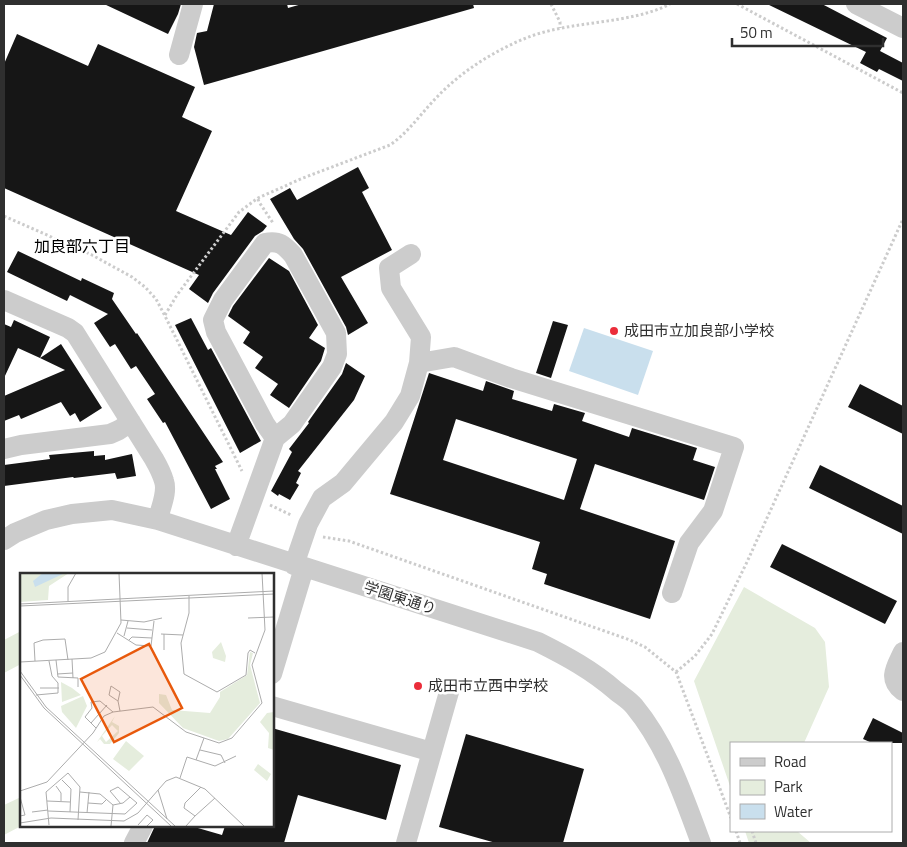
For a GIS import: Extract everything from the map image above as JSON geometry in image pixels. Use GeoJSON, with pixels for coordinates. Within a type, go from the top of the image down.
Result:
{"type":"FeatureCollection","features":[{"type":"Feature","properties":{"kind":"street"},"geometry":{"type":"LineString","coordinates":[[179,55],[193,4]]}},
{"type":"Feature","properties":{"kind":"street"},"geometry":{"type":"LineString","coordinates":[[856,4],[903,28]]}},
{"type":"Feature","properties":{"kind":"street"},"geometry":{"type":"LineString","coordinates":[[236,546],[275,438],[292,424],[332,367],[338,346],[336,333],[293,255],[285,245],[272,241],[265,243],[223,300],[213,320],[216,332],[265,424],[275,438]]}},
{"type":"Feature","properties":{"kind":"street"},"geometry":{"type":"LineString","coordinates":[[274,666],[308,524],[322,498],[342,484],[394,422],[410,396],[420,363],[422,338],[391,288],[390,268],[411,254]]}},
{"type":"Feature","properties":{"kind":"street"},"geometry":{"type":"LineString","coordinates":[[4,300],[68,328],[75,333],[154,459],[165,482],[166,492],[158,520]]}},
{"type":"Feature","properties":{"kind":"street"},"geometry":{"type":"LineString","coordinates":[[420,363],[454,358],[511,378],[734,447],[713,511],[689,543],[672,593]]}},
{"type":"Feature","properties":{"kind":"street"},"geometry":{"type":"LineString","coordinates":[[4,449],[21,445],[110,434],[131,422]]}},
{"type":"Feature","properties":{"kind":"street","name":"学園東通り"},"geometry":{"type":"LineString","coordinates":[[4,540],[15,533],[46,520],[72,514],[112,510],[158,520],[538,642],[572,659],[606,682],[632,704],[652,730],[675,773],[701,843]]}},
{"type":"Feature","properties":{"kind":"street"},"geometry":{"type":"LineString","coordinates":[[903,652],[895,669],[894,678],[896,685],[903,691]]}},
{"type":"Feature","properties":{"kind":"street"},"geometry":{"type":"LineString","coordinates":[[406,843],[449,692]]}},
{"type":"Feature","properties":{"kind":"street"},"geometry":{"type":"LineString","coordinates":[[274,707],[432,752]]}},
{"type":"Feature","properties":{"kind":"street"},"geometry":{"type":"LineString","coordinates":[[134,843],[142,827]]}},
{"type":"Feature","properties":{"kind":"path"},"geometry":{"type":"LineString","coordinates":[[551,4],[560,22],[560,28]]}},
{"type":"Feature","properties":{"kind":"path"},"geometry":{"type":"LineString","coordinates":[[164,316],[239,212],[258,198],[303,178],[390,145],[400,138],[439,94],[468,71],[495,53],[526,38],[560,28],[642,14],[670,4]]}},
{"type":"Feature","properties":{"kind":"path"},"geometry":{"type":"LineString","coordinates":[[737,4],[903,93]]}},
{"type":"Feature","properties":{"kind":"path"},"geometry":{"type":"LineString","coordinates":[[4,216],[92,255],[132,277],[156,299],[255,497],[308,524]]}},
{"type":"Feature","properties":{"kind":"path"},"geometry":{"type":"LineString","coordinates":[[676,672],[695,656],[712,634],[747,562],[903,220]]}},
{"type":"Feature","properties":{"kind":"green space"},"geometry":{"type":"Polygon","coordinates":[[[744,587],[815,628],[825,642],[829,687],[804,742],[730,742],[730,786],[694,681],[744,587]]]}},
{"type":"Feature","properties":{"kind":"green space"},"geometry":{"type":"Polygon","coordinates":[[[20,632],[20,665],[4,673],[4,640],[20,632]]]}},
{"type":"Feature","properties":{"kind":"green space"},"geometry":{"type":"Polygon","coordinates":[[[20,797],[20,827],[4,835],[4,805],[20,797]]]}},
{"type":"Feature","properties":{"kind":"green space"},"geometry":{"type":"Polygon","coordinates":[[[745,832],[798,832],[811,843],[749,843],[745,832]]]}},
{"type":"Feature","properties":{"kind":"water"},"geometry":{"type":"Polygon","coordinates":[[[584,328],[653,351],[638,395],[569,371],[584,328]]]}},
{"type":"Feature","properties":{"kind":"building"},"geometry":{"type":"Polygon","coordinates":[[[104,4],[181,4],[168,34],[104,4]]]}},
{"type":"Feature","properties":{"kind":"building"},"geometry":{"type":"Polygon","coordinates":[[[214,4],[287,4],[288,8],[302,4],[473,4],[474,8],[204,85],[194,47],[197,33],[207,31],[214,4]]]}},
{"type":"Feature","properties":{"kind":"building"},"geometry":{"type":"Polygon","coordinates":[[[767,4],[822,4],[887,38],[880,51],[903,63],[903,81],[879,69],[877,72],[860,63],[866,52],[767,4]]]}},
{"type":"Feature","properties":{"kind":"building"},"geometry":{"type":"Polygon","coordinates":[[[17,34],[88,66],[98,44],[195,87],[182,117],[212,131],[176,211],[231,235],[248,212],[267,226],[255,236],[213,293],[208,303],[189,289],[199,275],[4,188],[4,64],[17,34]]]}},
{"type":"Feature","properties":{"kind":"building"},"geometry":{"type":"Polygon","coordinates":[[[358,167],[369,188],[362,192],[392,250],[341,277],[368,323],[348,335],[346,327],[303,249],[294,239],[270,199],[290,188],[297,200],[358,167]]]}},
{"type":"Feature","properties":{"kind":"building"},"geometry":{"type":"Polygon","coordinates":[[[18,251],[81,281],[82,278],[114,293],[112,299],[137,333],[223,462],[215,466],[217,469],[215,469],[230,499],[211,509],[165,422],[163,423],[147,399],[155,394],[136,366],[131,369],[115,344],[110,347],[94,323],[108,314],[70,295],[67,301],[7,272],[18,251]]]}},
{"type":"Feature","properties":{"kind":"building"},"geometry":{"type":"Polygon","coordinates":[[[269,258],[289,271],[318,325],[309,338],[325,348],[321,361],[289,408],[270,395],[278,384],[255,368],[263,357],[243,343],[250,332],[228,316],[233,306],[269,258]]]}},
{"type":"Feature","properties":{"kind":"building"},"geometry":{"type":"Polygon","coordinates":[[[191,318],[208,350],[211,348],[261,441],[240,453],[175,325],[191,318]]]}},
{"type":"Feature","properties":{"kind":"building"},"geometry":{"type":"Polygon","coordinates":[[[14,320],[50,337],[40,358],[18,348],[4,378],[4,324],[11,327],[14,320]]]}},
{"type":"Feature","properties":{"kind":"building"},"geometry":{"type":"Polygon","coordinates":[[[553,321],[568,325],[551,378],[536,373],[553,321]]]}},
{"type":"Feature","properties":{"kind":"building"},"geometry":{"type":"Polygon","coordinates":[[[61,344],[102,408],[80,422],[75,413],[70,416],[61,402],[21,419],[19,415],[4,421],[4,396],[65,370],[40,358],[61,344]]]}},
{"type":"Feature","properties":{"kind":"building"},"geometry":{"type":"Polygon","coordinates":[[[346,363],[365,376],[354,400],[298,471],[301,473],[296,483],[299,485],[290,500],[279,494],[278,496],[271,491],[292,452],[289,449],[342,374],[346,363]]]}},
{"type":"Feature","properties":{"kind":"building"},"geometry":{"type":"Polygon","coordinates":[[[429,373],[483,391],[486,381],[514,391],[512,399],[552,411],[554,404],[585,413],[582,421],[629,437],[632,428],[697,448],[693,460],[715,467],[704,500],[595,464],[580,509],[675,541],[650,619],[544,584],[547,574],[532,569],[540,542],[390,494],[429,373]],[[456,419],[443,460],[564,500],[577,459],[456,419]]]}},
{"type":"Feature","properties":{"kind":"building"},"geometry":{"type":"Polygon","coordinates":[[[860,384],[903,406],[903,434],[848,407],[860,384]]]}},
{"type":"Feature","properties":{"kind":"building"},"geometry":{"type":"Polygon","coordinates":[[[94,451],[94,456],[105,455],[105,460],[132,454],[136,476],[117,479],[115,473],[4,486],[4,465],[50,459],[49,455],[94,451]]]}},
{"type":"Feature","properties":{"kind":"building"},"geometry":{"type":"Polygon","coordinates":[[[820,465],[903,506],[903,534],[809,488],[820,465]]]}},
{"type":"Feature","properties":{"kind":"building"},"geometry":{"type":"Polygon","coordinates":[[[782,544],[897,601],[885,624],[770,567],[782,544]]]}},
{"type":"Feature","properties":{"kind":"building"},"geometry":{"type":"Polygon","coordinates":[[[873,718],[903,733],[903,743],[870,742],[863,739],[873,718]]]}},
{"type":"Feature","properties":{"kind":"building"},"geometry":{"type":"Polygon","coordinates":[[[274,729],[401,765],[386,820],[298,795],[284,843],[147,843],[155,827],[194,827],[222,835],[225,827],[274,827],[274,729]]]}},
{"type":"Feature","properties":{"kind":"building"},"geometry":{"type":"Polygon","coordinates":[[[466,734],[584,769],[563,843],[496,843],[439,827],[466,734]]]}},
{"type":"Feature","properties":{"kind":"place","name":"成田市立加良部小学校"},"geometry":{"type":"Point","coordinates":[614,331]}},
{"type":"Feature","properties":{"kind":"place","name":"成田市立西中学校"},"geometry":{"type":"Point","coordinates":[418,686]}},
{"type":"Feature","properties":{"kind":"district","name":"加良部六丁目"},"geometry":{"type":"Point","coordinates":[82,246]}}]}
